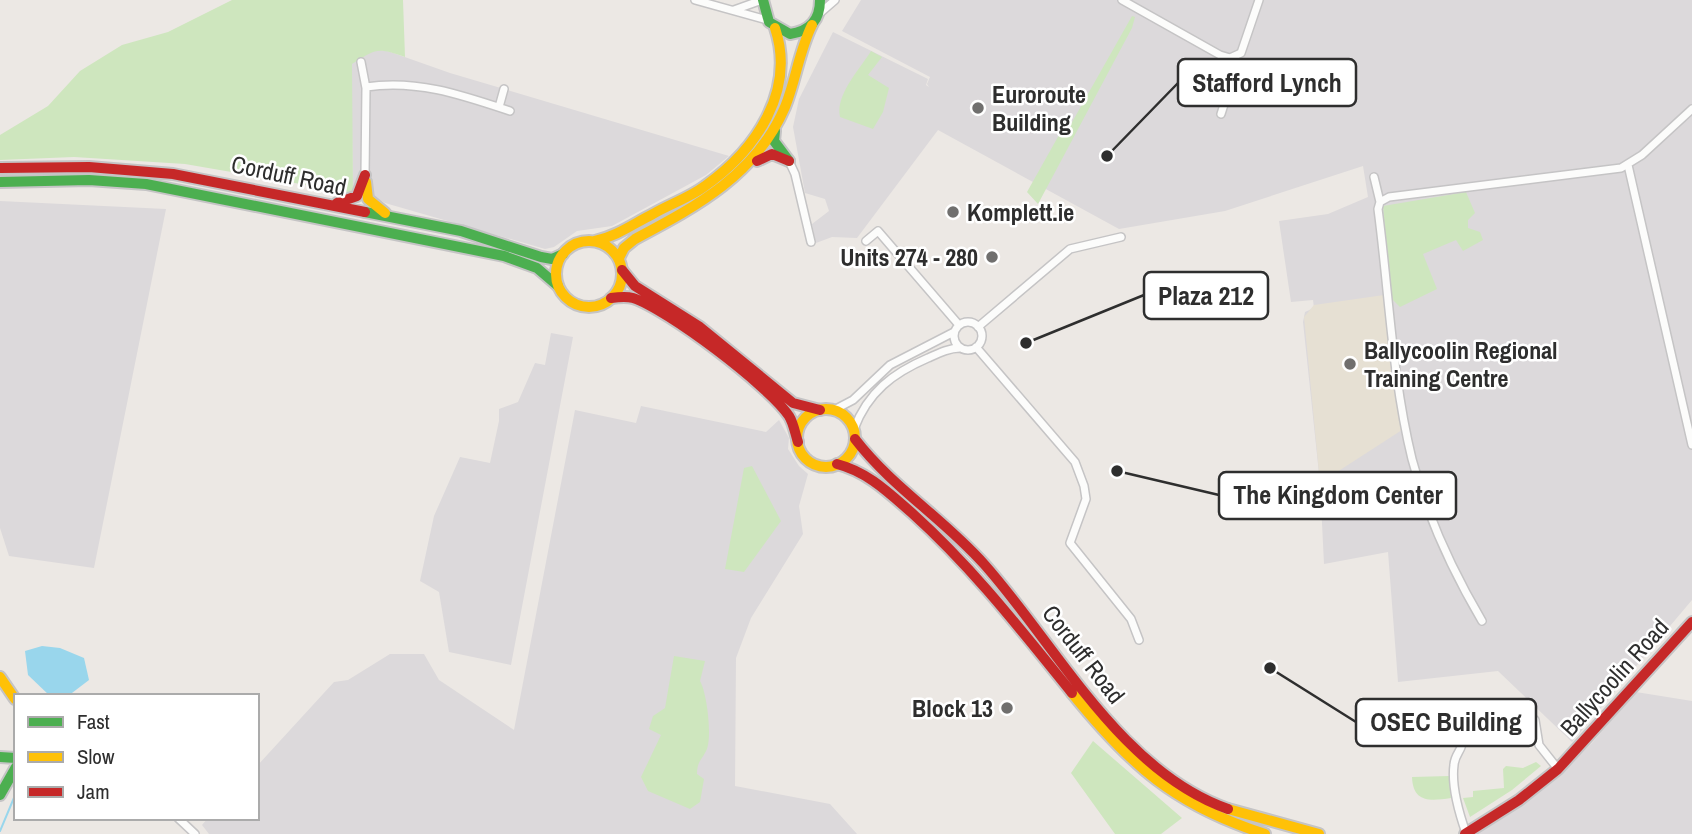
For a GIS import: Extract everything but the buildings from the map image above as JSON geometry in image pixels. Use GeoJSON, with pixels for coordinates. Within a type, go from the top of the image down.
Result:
{"type":"FeatureCollection","features":[{"type":"Feature","properties":{"kind":"street"},"geometry":{"type":"LineString","coordinates":[[695,0],[733,10],[796,33],[812,25]]}},
{"type":"Feature","properties":{"kind":"street"},"geometry":{"type":"LineString","coordinates":[[595,241],[608,246],[619,258],[622,270],[619,293],[593,307],[576,305],[558,286],[555,265],[563,254],[576,243],[620,234],[717,177],[742,154],[765,120],[778,87],[783,56],[762,0],[733,10]]}},
{"type":"Feature","properties":{"kind":"street"},"geometry":{"type":"LineString","coordinates":[[819,15],[820,0]]}},
{"type":"Feature","properties":{"kind":"street"},"geometry":{"type":"LineString","coordinates":[[811,242],[795,174],[774,141],[801,49],[812,25],[835,0]]}},
{"type":"Feature","properties":{"kind":"street"},"geometry":{"type":"LineString","coordinates":[[1122,0],[1220,55],[1234,57],[1241,53],[1259,0]]}},
{"type":"Feature","properties":{"kind":"street"},"geometry":{"type":"LineString","coordinates":[[1221,114],[1235,70],[1234,57]]}},
{"type":"Feature","properties":{"kind":"street"},"geometry":{"type":"LineString","coordinates":[[361,62],[366,88],[365,175],[368,199],[377,209],[429,224]]}},
{"type":"Feature","properties":{"kind":"street"},"geometry":{"type":"LineString","coordinates":[[366,88],[411,84],[510,111]]}},
{"type":"Feature","properties":{"kind":"street"},"geometry":{"type":"LineString","coordinates":[[499,107],[505,89]]}},
{"type":"Feature","properties":{"kind":"street"},"geometry":{"type":"LineString","coordinates":[[1380,202],[1389,197],[1609,170],[1629,164],[1692,109]]}},
{"type":"Feature","properties":{"kind":"street"},"geometry":{"type":"LineString","coordinates":[[744,171],[776,128]]}},
{"type":"Feature","properties":{"kind":"street"},"geometry":{"type":"LineString","coordinates":[[619,258],[624,248],[635,239],[697,207],[763,156],[772,154],[789,161]]}},
{"type":"Feature","properties":{"kind":"street"},"geometry":{"type":"LineString","coordinates":[[1629,164],[1692,446]]}},
{"type":"Feature","properties":{"kind":"street","name":"Corduff Road"},"geometry":{"type":"LineString","coordinates":[[0,167],[68,166],[144,171],[203,179],[429,224],[499,241],[541,257],[552,258],[563,254]]}},
{"type":"Feature","properties":{"kind":"street"},"geometry":{"type":"LineString","coordinates":[[272,194],[346,203],[361,193],[365,175]]}},
{"type":"Feature","properties":{"kind":"street"},"geometry":{"type":"LineString","coordinates":[[1374,177],[1380,202],[1378,209],[1400,400],[1412,459],[1440,541],[1482,621]]}},
{"type":"Feature","properties":{"kind":"street","name":"Corduff Road"},"geometry":{"type":"LineString","coordinates":[[0,181],[89,180],[180,190],[493,253],[537,268],[558,286]]}},
{"type":"Feature","properties":{"kind":"street"},"geometry":{"type":"LineString","coordinates":[[866,241],[878,231],[957,328],[955,341],[960,348]]}},
{"type":"Feature","properties":{"kind":"street"},"geometry":{"type":"LineString","coordinates":[[978,327],[1070,249],[1121,237]]}},
{"type":"Feature","properties":{"kind":"street"},"geometry":{"type":"LineString","coordinates":[[622,270],[635,286],[700,327],[784,396],[807,408],[834,410],[853,400],[890,365],[967,322],[978,327]]}},
{"type":"Feature","properties":{"kind":"street"},"geometry":{"type":"LineString","coordinates":[[611,298],[634,298],[689,332],[783,410],[793,426],[802,453],[811,462],[825,466],[837,464],[850,454],[854,434],[869,399],[896,373],[948,349],[968,350],[976,347],[981,340],[978,327]]}},
{"type":"Feature","properties":{"kind":"street"},"geometry":{"type":"LineString","coordinates":[[976,347],[1075,462],[1086,499],[1070,543],[1131,619],[1139,640]]}},
{"type":"Feature","properties":{"kind":"street"},"geometry":{"type":"LineString","coordinates":[[798,442],[800,425],[820,410]]}},
{"type":"Feature","properties":{"kind":"street"},"geometry":{"type":"LineString","coordinates":[[834,410],[846,417],[854,434]]}},
{"type":"Feature","properties":{"kind":"street","name":"Corduff Road"},"geometry":{"type":"LineString","coordinates":[[854,434],[879,470],[928,509],[984,564],[1119,733],[1147,760],[1177,783],[1216,805],[1254,818],[1319,834]]}},
{"type":"Feature","properties":{"kind":"street","name":"Corduff Road"},"geometry":{"type":"LineString","coordinates":[[837,464],[859,470],[954,551],[1016,621],[1094,723],[1135,767],[1201,812],[1265,834]]}},
{"type":"Feature","properties":{"kind":"street","name":"Ballycoolin Road"},"geometry":{"type":"LineString","coordinates":[[1466,834],[1519,800],[1558,769],[1692,622]]}},
{"type":"Feature","properties":{"kind":"street"},"geometry":{"type":"LineString","coordinates":[[0,677],[4,687],[14,697]]}},
{"type":"Feature","properties":{"kind":"street"},"geometry":{"type":"LineString","coordinates":[[1529,716],[1535,720],[1539,745],[1558,769]]}},
{"type":"Feature","properties":{"kind":"street"},"geometry":{"type":"LineString","coordinates":[[1462,733],[1464,746],[1454,766],[1458,807],[1466,834]]}},
{"type":"Feature","properties":{"kind":"street"},"geometry":{"type":"LineString","coordinates":[[0,795],[14,770]]}},
{"type":"Feature","properties":{"kind":"street"},"geometry":{"type":"LineString","coordinates":[[179,820],[195,834]]}},
{"type":"Feature","properties":{"kind":"shaded area"},"geometry":{"type":"Polygon","coordinates":[[[861,0],[1692,0],[1692,600],[1572,742],[1498,671],[1398,682],[1388,552],[1324,564],[1320,483],[1303,322],[1305,312],[1314,308],[1313,300],[1291,302],[1279,221],[1328,214],[1368,197],[1363,166],[1225,211],[1119,229],[938,130],[857,238],[832,237],[816,243],[812,224],[829,211],[825,199],[805,193],[793,127],[799,99],[833,32],[928,79],[926,85],[929,87],[927,84],[930,77],[842,31],[861,0]]]}},
{"type":"Feature","properties":{"kind":"shaded area"},"geometry":{"type":"Polygon","coordinates":[[[382,49],[450,73],[729,156],[706,175],[612,226],[577,231],[554,247],[545,249],[385,203],[371,195],[353,193],[351,64],[372,50],[382,49]]]}},
{"type":"Feature","properties":{"kind":"shaded area"},"geometry":{"type":"Polygon","coordinates":[[[0,201],[166,209],[94,568],[9,556],[0,528],[0,201]]]}},
{"type":"Feature","properties":{"kind":"shaded area","name":"Ballycoolin Regional Training Centre"},"geometry":{"type":"Polygon","coordinates":[[[1384,295],[1402,430],[1320,483],[1304,317],[1314,305],[1384,295]]]}},
{"type":"Feature","properties":{"kind":"shaded area"},"geometry":{"type":"Polygon","coordinates":[[[551,333],[573,337],[511,665],[449,652],[439,592],[420,581],[434,516],[460,457],[490,463],[499,409],[518,402],[535,363],[545,365],[551,333]]]}},
{"type":"Feature","properties":{"kind":"shaded area"},"geometry":{"type":"Polygon","coordinates":[[[641,406],[766,432],[779,420],[789,438],[788,449],[808,474],[799,506],[803,534],[751,618],[736,658],[735,786],[830,804],[857,834],[209,834],[202,825],[206,820],[259,820],[259,764],[334,682],[348,680],[390,654],[424,654],[439,680],[514,730],[575,410],[636,423],[641,406]]]}},
{"type":"Feature","properties":{"kind":"shaded area"},"geometry":{"type":"Polygon","coordinates":[[[1636,692],[1692,701],[1692,834],[1477,834],[1561,772],[1592,743],[1636,692]]]}},
{"type":"Feature","properties":{"kind":"green space"},"geometry":{"type":"Polygon","coordinates":[[[232,0],[403,0],[405,57],[377,51],[352,64],[353,193],[185,164],[74,157],[0,160],[0,135],[48,106],[80,71],[122,45],[168,32],[232,0]]]}},
{"type":"Feature","properties":{"kind":"green space"},"geometry":{"type":"Polygon","coordinates":[[[1132,16],[1135,17],[1132,28],[1038,204],[1027,192],[1059,135],[1071,124],[1132,16]]]}},
{"type":"Feature","properties":{"kind":"green space"},"geometry":{"type":"Polygon","coordinates":[[[871,51],[882,57],[868,75],[889,88],[883,112],[873,129],[840,117],[839,109],[845,91],[871,51]]]}},
{"type":"Feature","properties":{"kind":"green space"},"geometry":{"type":"Polygon","coordinates":[[[1466,192],[1475,213],[1468,220],[1468,228],[1480,232],[1483,240],[1463,251],[1456,240],[1423,254],[1437,289],[1400,307],[1390,297],[1383,206],[1466,192]]]}},
{"type":"Feature","properties":{"kind":"green space"},"geometry":{"type":"Polygon","coordinates":[[[752,466],[781,521],[744,572],[725,569],[744,468],[752,466]]]}},
{"type":"Feature","properties":{"kind":"green space"},"geometry":{"type":"Polygon","coordinates":[[[674,656],[705,661],[700,681],[705,695],[709,734],[707,749],[697,770],[697,774],[704,779],[700,802],[690,809],[648,791],[641,777],[661,735],[649,729],[653,716],[665,708],[674,656]]]}},
{"type":"Feature","properties":{"kind":"green space"},"geometry":{"type":"Polygon","coordinates":[[[1093,741],[1182,818],[1161,834],[1115,834],[1071,773],[1093,741]]]}},
{"type":"Feature","properties":{"kind":"green space"},"geometry":{"type":"Polygon","coordinates":[[[1536,762],[1541,766],[1512,790],[1470,817],[1463,798],[1473,797],[1473,791],[1504,788],[1503,769],[1506,766],[1523,768],[1536,762]]]}},
{"type":"Feature","properties":{"kind":"green space"},"geometry":{"type":"Polygon","coordinates":[[[1449,776],[1451,798],[1424,798],[1419,796],[1413,785],[1412,777],[1449,776]]]}},
{"type":"Feature","properties":{"kind":"water"},"geometry":{"type":"Polygon","coordinates":[[[42,646],[60,648],[84,658],[89,680],[71,694],[48,694],[28,675],[25,651],[42,646]]]}},
{"type":"Feature","properties":{"kind":"waterway"},"geometry":{"type":"LineString","coordinates":[[0,831],[14,798]]}},
{"type":"Feature","properties":{"kind":"traffic: fast"},"geometry":{"type":"LineString","coordinates":[[763,0],[769,22],[790,34],[803,30],[816,19],[820,0]]}},
{"type":"Feature","properties":{"kind":"traffic: fast"},"geometry":{"type":"LineString","coordinates":[[775,131],[774,141],[789,161]]}},
{"type":"Feature","properties":{"kind":"traffic: fast"},"geometry":{"type":"LineString","coordinates":[[0,182],[89,180],[146,184],[504,256],[537,268],[558,286]]}},
{"type":"Feature","properties":{"kind":"traffic: fast"},"geometry":{"type":"LineString","coordinates":[[365,212],[461,231],[541,257],[552,259],[563,254]]}},
{"type":"Feature","properties":{"kind":"traffic: fast"},"geometry":{"type":"LineString","coordinates":[[0,757],[14,758]]}},
{"type":"Feature","properties":{"kind":"traffic: fast"},"geometry":{"type":"LineString","coordinates":[[0,795],[14,770]]}},
{"type":"Feature","properties":{"kind":"traffic: slow"},"geometry":{"type":"LineString","coordinates":[[619,258],[624,248],[635,239],[702,201],[741,170],[758,152],[785,107],[812,25]]}},
{"type":"Feature","properties":{"kind":"traffic: slow"},"geometry":{"type":"LineString","coordinates":[[595,241],[618,233],[693,194],[740,155],[755,137],[776,96],[780,51],[775,28]]}},
{"type":"Feature","properties":{"kind":"traffic: slow"},"geometry":{"type":"LineString","coordinates":[[366,182],[368,199],[385,213]]}},
{"type":"Feature","properties":{"kind":"traffic: slow"},"geometry":{"type":"LineString","coordinates":[[582,241],[596,241],[608,246],[617,255],[622,274],[620,287],[613,298],[596,307],[582,307],[570,302],[561,293],[556,281],[556,267],[561,255],[570,246],[582,241]]}},
{"type":"Feature","properties":{"kind":"traffic: slow"},"geometry":{"type":"LineString","coordinates":[[826,409],[842,414],[850,422],[855,438],[850,454],[842,462],[826,467],[810,462],[802,454],[797,438],[802,422],[810,414],[826,409]]}},
{"type":"Feature","properties":{"kind":"traffic: slow"},"geometry":{"type":"LineString","coordinates":[[0,677],[14,698]]}},
{"type":"Feature","properties":{"kind":"traffic: slow"},"geometry":{"type":"LineString","coordinates":[[1072,693],[1114,742],[1157,780],[1205,810],[1265,834]]}},
{"type":"Feature","properties":{"kind":"traffic: slow"},"geometry":{"type":"LineString","coordinates":[[1228,809],[1319,834]]}},
{"type":"Feature","properties":{"kind":"traffic: jam"},"geometry":{"type":"LineString","coordinates":[[757,161],[772,154],[789,161]]}},
{"type":"Feature","properties":{"kind":"traffic: jam"},"geometry":{"type":"LineString","coordinates":[[0,168],[89,167],[173,174],[365,212]]}},
{"type":"Feature","properties":{"kind":"traffic: jam"},"geometry":{"type":"LineString","coordinates":[[337,203],[357,196],[365,175]]}},
{"type":"Feature","properties":{"kind":"traffic: jam"},"geometry":{"type":"LineString","coordinates":[[622,270],[635,286],[700,327],[793,403],[820,410]]}},
{"type":"Feature","properties":{"kind":"traffic: jam"},"geometry":{"type":"LineString","coordinates":[[611,298],[630,297],[649,305],[692,332],[740,368],[789,416],[798,442]]}},
{"type":"Feature","properties":{"kind":"traffic: jam"},"geometry":{"type":"LineString","coordinates":[[855,439],[885,472],[984,564],[1093,703],[1123,736],[1155,766],[1190,791],[1228,809]]}},
{"type":"Feature","properties":{"kind":"traffic: jam"},"geometry":{"type":"LineString","coordinates":[[837,464],[859,472],[878,484],[956,555],[1072,693]]}},
{"type":"Feature","properties":{"kind":"traffic: jam"},"geometry":{"type":"LineString","coordinates":[[1465,834],[1519,800],[1558,769],[1692,622]]}},
{"type":"Feature","properties":{"kind":"place","name":"Euroroute Building"},"geometry":{"type":"Point","coordinates":[978,108]}},
{"type":"Feature","properties":{"kind":"place","name":"Stafford Lynch"},"geometry":{"type":"Point","coordinates":[1107,156]}},
{"type":"Feature","properties":{"kind":"place","name":"Komplett.ie"},"geometry":{"type":"Point","coordinates":[953,212]}},
{"type":"Feature","properties":{"kind":"place","name":"Units 274 - 280"},"geometry":{"type":"Point","coordinates":[992,257]}},
{"type":"Feature","properties":{"kind":"place","name":"Plaza 212"},"geometry":{"type":"Point","coordinates":[1026,343]}},
{"type":"Feature","properties":{"kind":"place","name":"Ballycoolin Regional Training Centre"},"geometry":{"type":"Point","coordinates":[1350,364]}},
{"type":"Feature","properties":{"kind":"place","name":"The Kingdom Center"},"geometry":{"type":"Point","coordinates":[1117,471]}},
{"type":"Feature","properties":{"kind":"place","name":"OSEC Building"},"geometry":{"type":"Point","coordinates":[1270,668]}},
{"type":"Feature","properties":{"kind":"place","name":"Block 13"},"geometry":{"type":"Point","coordinates":[1007,708]}}]}
